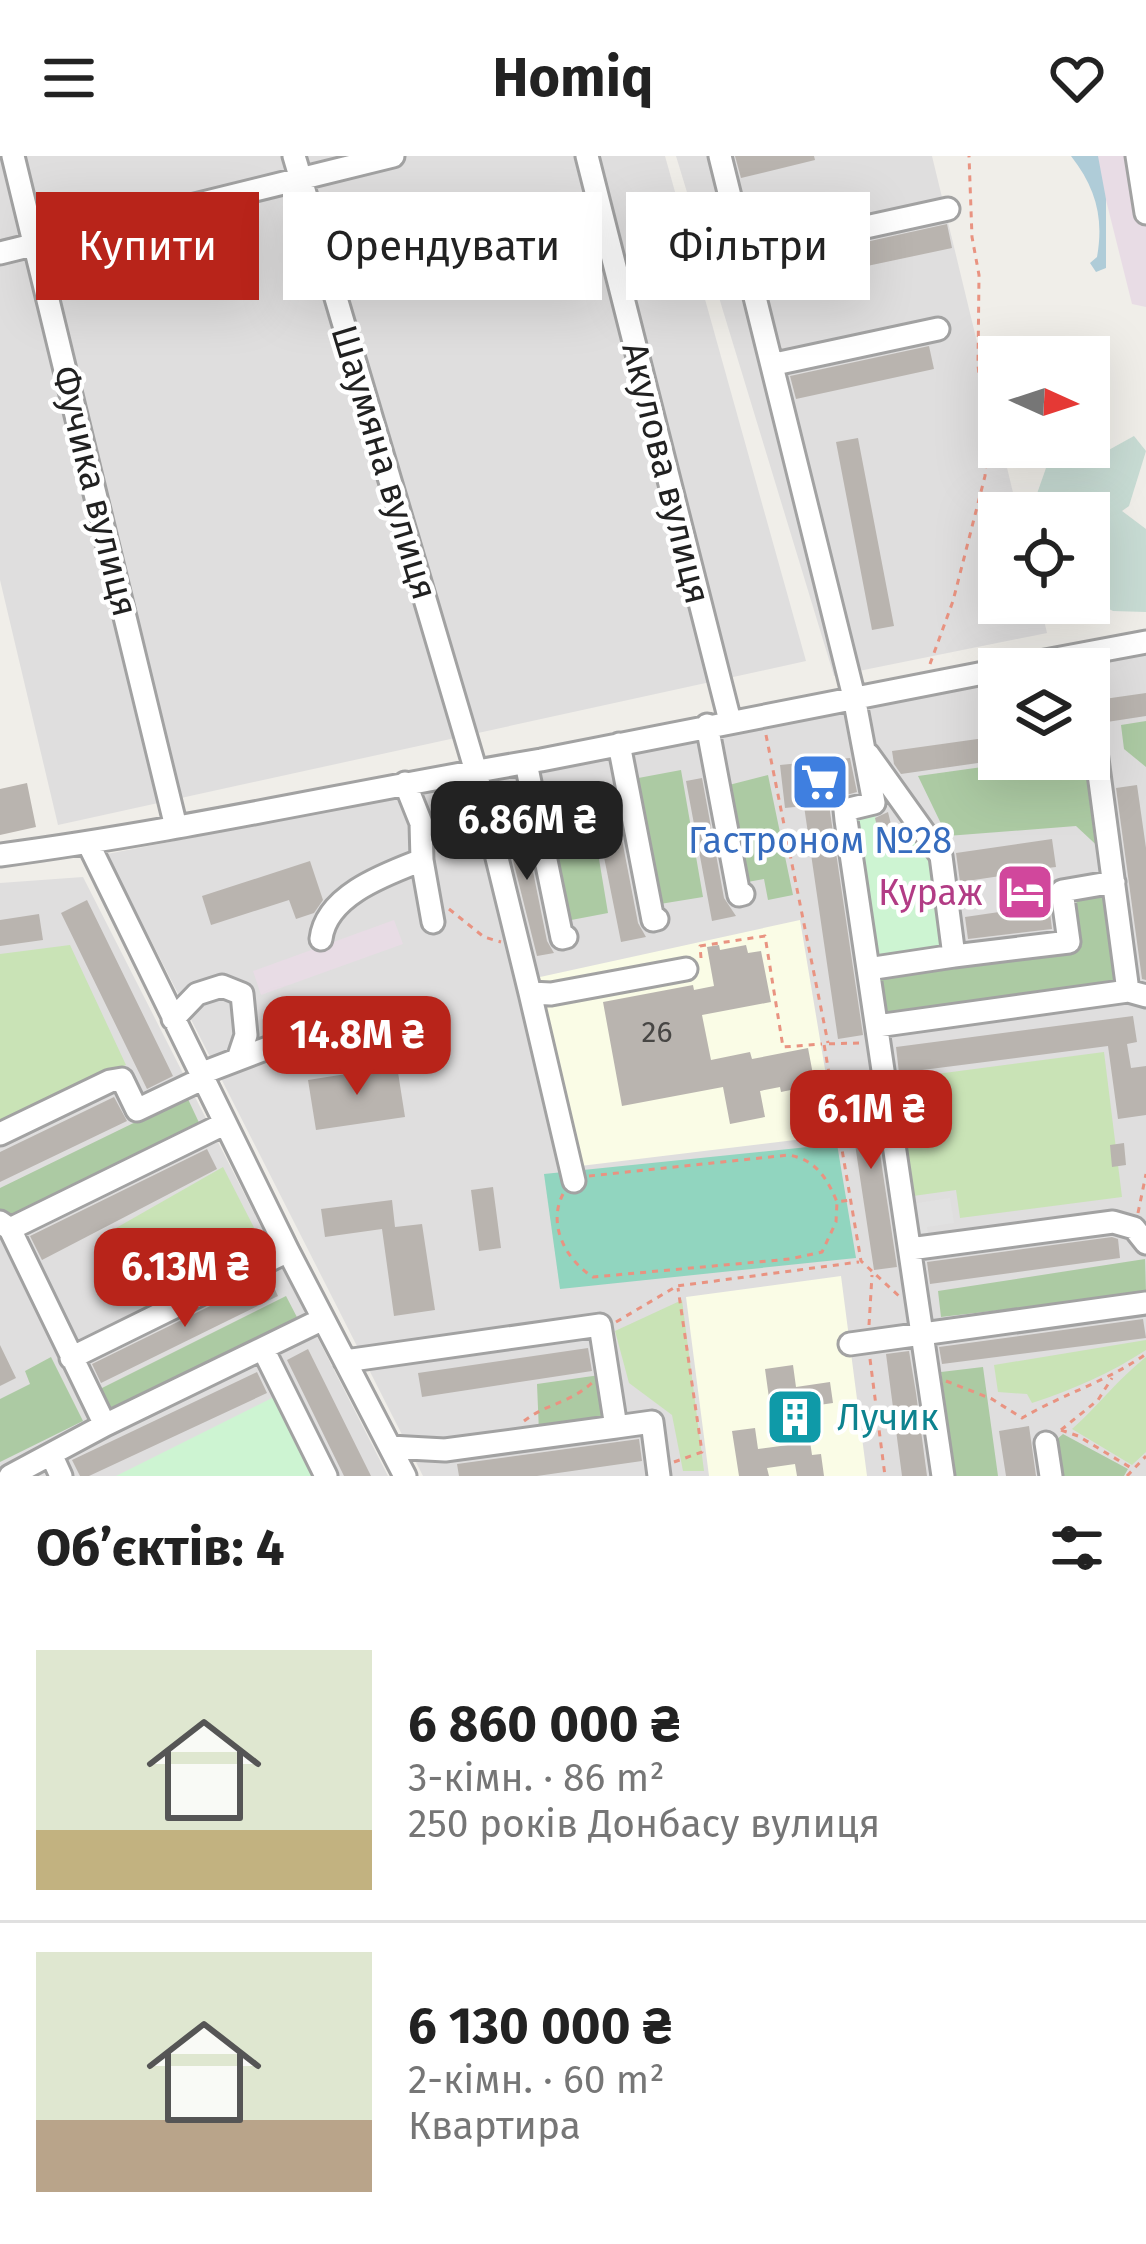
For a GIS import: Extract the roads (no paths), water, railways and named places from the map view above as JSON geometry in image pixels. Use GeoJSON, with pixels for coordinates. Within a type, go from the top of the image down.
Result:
{"type":"FeatureCollection","features":[{"type":"Feature","properties":{"kind":"street","name":"Фучика вулиця"},"geometry":{"type":"LineString","coordinates":[[13,156],[36,243]]}},
{"type":"Feature","properties":{"kind":"street","name":"Шаумяна вулиця"},"geometry":{"type":"LineString","coordinates":[[295,156],[476,769],[574,1181]]}},
{"type":"Feature","properties":{"kind":"street"},"geometry":{"type":"LineString","coordinates":[[251,192],[392,156]]}},
{"type":"Feature","properties":{"kind":"street","name":"Акулова вулиця"},"geometry":{"type":"LineString","coordinates":[[587,156],[730,721]]}},
{"type":"Feature","properties":{"kind":"street"},"geometry":{"type":"LineString","coordinates":[[720,156],[730,192]]}},
{"type":"Feature","properties":{"kind":"street"},"geometry":{"type":"LineString","coordinates":[[1137,156],[1146,210]]}},
{"type":"Feature","properties":{"kind":"street"},"geometry":{"type":"LineString","coordinates":[[870,226],[948,209]]}},
{"type":"Feature","properties":{"kind":"street"},"geometry":{"type":"LineString","coordinates":[[0,253],[36,243]]}},
{"type":"Feature","properties":{"kind":"street","name":"Фучика вулиця"},"geometry":{"type":"LineString","coordinates":[[50,300],[176,827]]}},
{"type":"Feature","properties":{"kind":"street"},"geometry":{"type":"LineString","coordinates":[[759,300],[854,697],[874,803],[845,810],[943,1476]]}},
{"type":"Feature","properties":{"kind":"street"},"geometry":{"type":"LineString","coordinates":[[775,364],[938,329]]}},
{"type":"Feature","properties":{"kind":"street"},"geometry":{"type":"LineString","coordinates":[[1110,654],[1146,642]]}},
{"type":"Feature","properties":{"kind":"street"},"geometry":{"type":"LineString","coordinates":[[0,855],[526,763],[978,673]]}},
{"type":"Feature","properties":{"kind":"street"},"geometry":{"type":"LineString","coordinates":[[706,725],[743,894]]}},
{"type":"Feature","properties":{"kind":"street"},"geometry":{"type":"LineString","coordinates":[[619,744],[652,920],[657,919]]}},
{"type":"Feature","properties":{"kind":"street"},"geometry":{"type":"LineString","coordinates":[[864,749],[941,856],[954,956]]}},
{"type":"Feature","properties":{"kind":"street"},"geometry":{"type":"LineString","coordinates":[[526,763],[562,938],[566,938]]}},
{"type":"Feature","properties":{"kind":"street"},"geometry":{"type":"LineString","coordinates":[[878,1034],[1137,994],[1114,882],[1100,780]]}},
{"type":"Feature","properties":{"kind":"street"},"geometry":{"type":"LineString","coordinates":[[405,783],[421,823],[432,913]]}},
{"type":"Feature","properties":{"kind":"street"},"geometry":{"type":"LineString","coordinates":[[88,843],[224,1124],[405,1476]]}},
{"type":"Feature","properties":{"kind":"street"},"geometry":{"type":"LineString","coordinates":[[321,939],[323,924],[333,910],[388,873],[422,860]]}},
{"type":"Feature","properties":{"kind":"street"},"geometry":{"type":"LineString","coordinates":[[868,969],[1069,942],[1062,891],[1114,882]]}},
{"type":"Feature","properties":{"kind":"street"},"geometry":{"type":"LineString","coordinates":[[530,993],[551,994],[686,969]]}},
{"type":"Feature","properties":{"kind":"street"},"geometry":{"type":"LineString","coordinates":[[173,1019],[197,994],[222,986],[242,994],[246,1035],[238,1056]]}},
{"type":"Feature","properties":{"kind":"street"},"geometry":{"type":"LineString","coordinates":[[0,1134],[110,1081],[122,1079],[137,1110],[238,1056],[273,1046],[350,1047],[397,1035]]}},
{"type":"Feature","properties":{"kind":"street"},"geometry":{"type":"LineString","coordinates":[[104,1425],[5,1225],[224,1124]]}},
{"type":"Feature","properties":{"kind":"street"},"geometry":{"type":"LineString","coordinates":[[910,1250],[1113,1222],[1125,1223],[1141,1237]]}},
{"type":"Feature","properties":{"kind":"street"},"geometry":{"type":"LineString","coordinates":[[70,1358],[288,1251]]}},
{"type":"Feature","properties":{"kind":"street"},"geometry":{"type":"LineString","coordinates":[[859,1343],[920,1323],[1146,1303]]}},
{"type":"Feature","properties":{"kind":"street"},"geometry":{"type":"LineString","coordinates":[[10,1476],[323,1319]]}},
{"type":"Feature","properties":{"kind":"street"},"geometry":{"type":"LineString","coordinates":[[345,1361],[600,1325],[616,1427]]}},
{"type":"Feature","properties":{"kind":"street"},"geometry":{"type":"LineString","coordinates":[[263,1349],[326,1476]]}},
{"type":"Feature","properties":{"kind":"street"},"geometry":{"type":"LineString","coordinates":[[390,1447],[445,1450],[652,1422],[664,1472]]}},
{"type":"Feature","properties":{"kind":"street"},"geometry":{"type":"LineString","coordinates":[[1046,1443],[1051,1476]]}},
{"type":"Feature","properties":{"kind":"street"},"geometry":{"type":"LineString","coordinates":[[50,1454],[62,1476]]}},
{"type":"Feature","properties":{"kind":"water"},"geometry":{"type":"Polygon","coordinates":[[[1071,156],[1098,156],[1106,199],[1106,268],[1096,272],[1090,263],[1097,257],[1099,243],[1096,204],[1071,156]]]}},
{"type":"Feature","properties":{"kind":"place","name":"Гастроном №28"},"geometry":{"type":"Point","coordinates":[820,782]}},
{"type":"Feature","properties":{"kind":"place","name":"Кураж"},"geometry":{"type":"Point","coordinates":[1025,892]}},
{"type":"Feature","properties":{"kind":"place","name":"Лучик"},"geometry":{"type":"Point","coordinates":[795,1417]}}]}
